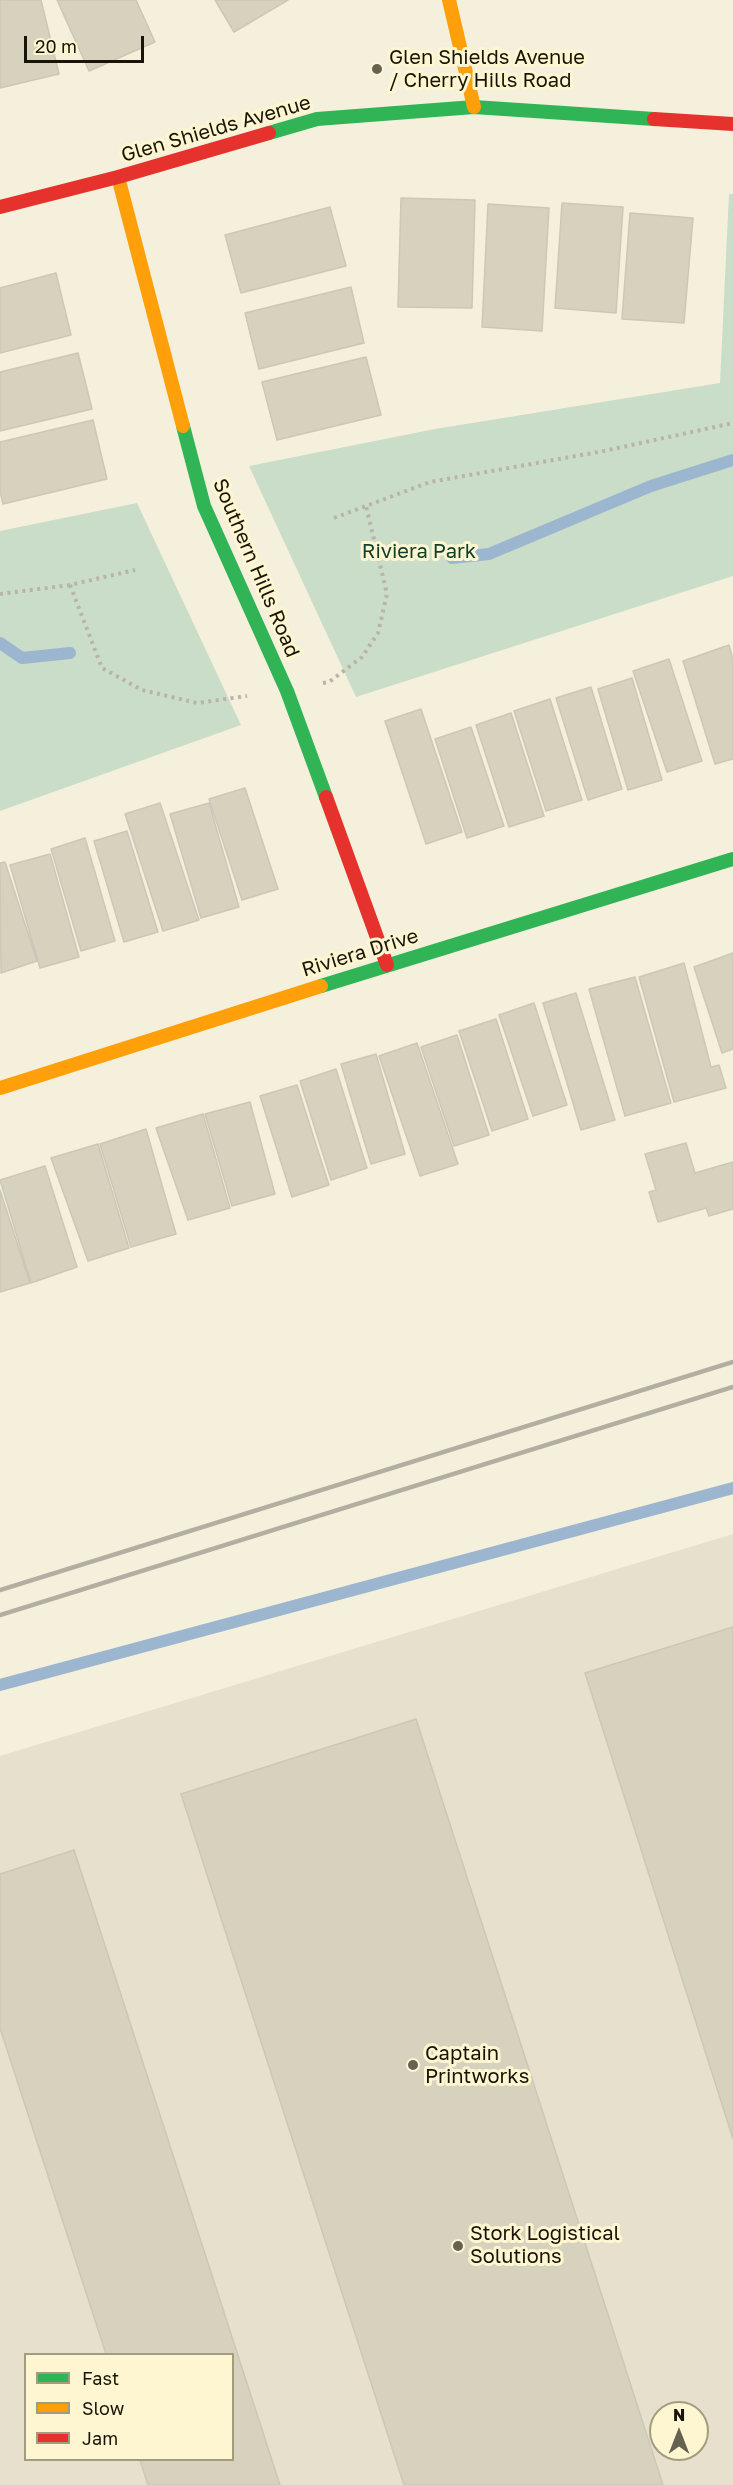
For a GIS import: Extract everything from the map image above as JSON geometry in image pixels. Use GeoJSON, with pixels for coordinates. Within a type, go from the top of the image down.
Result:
{"type":"FeatureCollection","features":[{"type":"Feature","properties":{"kind":"street"},"geometry":{"type":"LineString","coordinates":[[449,0],[474,107]]}},
{"type":"Feature","properties":{"kind":"street","name":"Glen Shields Avenue"},"geometry":{"type":"LineString","coordinates":[[0,207],[118,177],[317,119],[474,107],[733,124]]}},
{"type":"Feature","properties":{"kind":"street","name":"Southern Hills Road"},"geometry":{"type":"LineString","coordinates":[[118,177],[204,506],[287,691],[387,965]]}},
{"type":"Feature","properties":{"kind":"street","name":"Riviera Drive"},"geometry":{"type":"LineString","coordinates":[[0,1088],[387,965],[733,859]]}},
{"type":"Feature","properties":{"kind":"path"},"geometry":{"type":"LineString","coordinates":[[334,518],[430,482],[604,451],[733,423]]}},
{"type":"Feature","properties":{"kind":"path"},"geometry":{"type":"LineString","coordinates":[[69,585],[102,668],[142,690],[197,703],[287,691],[329,682],[362,657],[378,633],[387,594],[366,506]]}},
{"type":"Feature","properties":{"kind":"path"},"geometry":{"type":"LineString","coordinates":[[0,594],[69,585],[135,570]]}},
{"type":"Feature","properties":{"kind":"shaded area"},"geometry":{"type":"Polygon","coordinates":[[[733,1534],[733,2485],[0,2485],[0,1756],[733,1534]]]}},
{"type":"Feature","properties":{"kind":"green space","name":"Riviera Park"},"geometry":{"type":"Polygon","coordinates":[[[729,194],[733,194],[733,576],[356,697],[249,466],[435,429],[720,383],[729,194]]]}},
{"type":"Feature","properties":{"kind":"green space"},"geometry":{"type":"Polygon","coordinates":[[[137,503],[241,725],[0,811],[0,531],[137,503]]]}},
{"type":"Feature","properties":{"kind":"building"},"geometry":{"type":"Polygon","coordinates":[[[0,0],[41,0],[59,74],[0,88],[0,0]]]}},
{"type":"Feature","properties":{"kind":"building"},"geometry":{"type":"Polygon","coordinates":[[[57,0],[136,0],[155,42],[89,71],[57,0]]]}},
{"type":"Feature","properties":{"kind":"building"},"geometry":{"type":"Polygon","coordinates":[[[215,0],[288,0],[234,32],[215,0]]]}},
{"type":"Feature","properties":{"kind":"building"},"geometry":{"type":"Polygon","coordinates":[[[401,198],[475,200],[472,308],[398,307],[401,198]]]}},
{"type":"Feature","properties":{"kind":"building"},"geometry":{"type":"Polygon","coordinates":[[[562,203],[623,207],[616,313],[555,308],[562,203]]]}},
{"type":"Feature","properties":{"kind":"building"},"geometry":{"type":"Polygon","coordinates":[[[488,204],[549,208],[542,331],[482,327],[488,204]]]}},
{"type":"Feature","properties":{"kind":"building"},"geometry":{"type":"Polygon","coordinates":[[[330,207],[346,266],[241,293],[225,235],[330,207]]]}},
{"type":"Feature","properties":{"kind":"building"},"geometry":{"type":"Polygon","coordinates":[[[630,213],[693,218],[684,323],[622,319],[630,213]]]}},
{"type":"Feature","properties":{"kind":"building"},"geometry":{"type":"Polygon","coordinates":[[[56,273],[71,335],[0,353],[0,288],[56,273]]]}},
{"type":"Feature","properties":{"kind":"building"},"geometry":{"type":"Polygon","coordinates":[[[351,287],[364,343],[259,369],[245,313],[351,287]]]}},
{"type":"Feature","properties":{"kind":"building"},"geometry":{"type":"Polygon","coordinates":[[[78,353],[92,409],[0,431],[0,372],[78,353]]]}},
{"type":"Feature","properties":{"kind":"building"},"geometry":{"type":"Polygon","coordinates":[[[366,357],[381,415],[277,440],[262,382],[366,357]]]}},
{"type":"Feature","properties":{"kind":"building"},"geometry":{"type":"Polygon","coordinates":[[[93,420],[107,479],[3,504],[0,491],[0,442],[93,420]]]}},
{"type":"Feature","properties":{"kind":"building"},"geometry":{"type":"Polygon","coordinates":[[[729,645],[733,659],[733,759],[715,764],[683,661],[729,645]]]}},
{"type":"Feature","properties":{"kind":"building"},"geometry":{"type":"Polygon","coordinates":[[[669,659],[702,761],[667,772],[633,671],[669,659]]]}},
{"type":"Feature","properties":{"kind":"building"},"geometry":{"type":"Polygon","coordinates":[[[632,678],[662,780],[628,790],[598,689],[632,678]]]}},
{"type":"Feature","properties":{"kind":"building"},"geometry":{"type":"Polygon","coordinates":[[[591,687],[622,789],[588,800],[556,698],[591,687]]]}},
{"type":"Feature","properties":{"kind":"building"},"geometry":{"type":"Polygon","coordinates":[[[550,699],[582,800],[546,811],[514,711],[550,699]]]}},
{"type":"Feature","properties":{"kind":"building"},"geometry":{"type":"Polygon","coordinates":[[[421,709],[462,832],[426,844],[385,721],[421,709]]]}},
{"type":"Feature","properties":{"kind":"building"},"geometry":{"type":"Polygon","coordinates":[[[511,713],[544,816],[509,827],[476,725],[511,713]]]}},
{"type":"Feature","properties":{"kind":"building"},"geometry":{"type":"Polygon","coordinates":[[[471,727],[504,826],[467,838],[435,739],[471,727]]]}},
{"type":"Feature","properties":{"kind":"building"},"geometry":{"type":"Polygon","coordinates":[[[245,788],[278,889],[242,900],[209,799],[245,788]]]}},
{"type":"Feature","properties":{"kind":"building"},"geometry":{"type":"Polygon","coordinates":[[[160,803],[199,920],[163,931],[125,814],[160,803]]]}},
{"type":"Feature","properties":{"kind":"building"},"geometry":{"type":"Polygon","coordinates":[[[209,803],[239,907],[201,918],[170,814],[209,803]]]}},
{"type":"Feature","properties":{"kind":"building"},"geometry":{"type":"Polygon","coordinates":[[[127,831],[158,932],[124,942],[94,841],[127,831]]]}},
{"type":"Feature","properties":{"kind":"building"},"geometry":{"type":"Polygon","coordinates":[[[85,838],[115,941],[81,951],[51,849],[85,838]]]}},
{"type":"Feature","properties":{"kind":"building"},"geometry":{"type":"Polygon","coordinates":[[[50,854],[79,957],[40,968],[10,865],[50,854]]]}},
{"type":"Feature","properties":{"kind":"building"},"geometry":{"type":"Polygon","coordinates":[[[5,862],[37,961],[1,973],[0,863],[5,862]]]}},
{"type":"Feature","properties":{"kind":"building"},"geometry":{"type":"Polygon","coordinates":[[[733,953],[733,1049],[722,1053],[694,967],[733,953]]]}},
{"type":"Feature","properties":{"kind":"building"},"geometry":{"type":"Polygon","coordinates":[[[684,963],[711,1067],[719,1065],[726,1088],[674,1102],[639,977],[684,963]]]}},
{"type":"Feature","properties":{"kind":"building"},"geometry":{"type":"Polygon","coordinates":[[[635,977],[671,1103],[625,1116],[589,989],[635,977]]]}},
{"type":"Feature","properties":{"kind":"building"},"geometry":{"type":"Polygon","coordinates":[[[576,993],[615,1120],[581,1130],[543,1003],[576,993]]]}},
{"type":"Feature","properties":{"kind":"building"},"geometry":{"type":"Polygon","coordinates":[[[534,1003],[567,1105],[533,1116],[499,1015],[534,1003]]]}},
{"type":"Feature","properties":{"kind":"building"},"geometry":{"type":"Polygon","coordinates":[[[496,1019],[528,1119],[492,1131],[459,1031],[496,1019]]]}},
{"type":"Feature","properties":{"kind":"building"},"geometry":{"type":"Polygon","coordinates":[[[457,1035],[489,1135],[454,1146],[421,1047],[457,1035]]]}},
{"type":"Feature","properties":{"kind":"building"},"geometry":{"type":"Polygon","coordinates":[[[417,1043],[458,1164],[420,1176],[379,1056],[417,1043]]]}},
{"type":"Feature","properties":{"kind":"building"},"geometry":{"type":"Polygon","coordinates":[[[376,1054],[405,1154],[371,1164],[341,1064],[376,1054]]]}},
{"type":"Feature","properties":{"kind":"building"},"geometry":{"type":"Polygon","coordinates":[[[336,1069],[367,1168],[331,1180],[300,1081],[336,1069]]]}},
{"type":"Feature","properties":{"kind":"building"},"geometry":{"type":"Polygon","coordinates":[[[297,1085],[329,1185],[292,1197],[260,1096],[297,1085]]]}},
{"type":"Feature","properties":{"kind":"building"},"geometry":{"type":"Polygon","coordinates":[[[250,1102],[275,1194],[232,1206],[205,1114],[250,1102]]]}},
{"type":"Feature","properties":{"kind":"building"},"geometry":{"type":"Polygon","coordinates":[[[203,1114],[230,1208],[188,1220],[156,1128],[203,1114]]]}},
{"type":"Feature","properties":{"kind":"building"},"geometry":{"type":"Polygon","coordinates":[[[146,1129],[176,1234],[131,1247],[100,1144],[146,1129]]]}},
{"type":"Feature","properties":{"kind":"building"},"geometry":{"type":"Polygon","coordinates":[[[686,1143],[695,1173],[733,1162],[733,1209],[709,1216],[706,1208],[658,1222],[649,1192],[656,1190],[645,1154],[686,1143]]]}},
{"type":"Feature","properties":{"kind":"building"},"geometry":{"type":"Polygon","coordinates":[[[98,1144],[129,1248],[88,1261],[51,1158],[98,1144]]]}},
{"type":"Feature","properties":{"kind":"building"},"geometry":{"type":"Polygon","coordinates":[[[45,1166],[77,1267],[31,1283],[0,1180],[45,1166]]]}},
{"type":"Feature","properties":{"kind":"building"},"geometry":{"type":"Polygon","coordinates":[[[0,1190],[30,1283],[0,1292],[0,1190]]]}},
{"type":"Feature","properties":{"kind":"building"},"geometry":{"type":"Polygon","coordinates":[[[733,1627],[733,2139],[585,1673],[733,1627]]]}},
{"type":"Feature","properties":{"kind":"building"},"geometry":{"type":"Polygon","coordinates":[[[416,1719],[649,2442],[649,2461],[655,2461],[663,2485],[404,2485],[181,1794],[416,1719]]]}},
{"type":"Feature","properties":{"kind":"building"},"geometry":{"type":"Polygon","coordinates":[[[74,1850],[280,2485],[148,2485],[140,2461],[234,2461],[234,2353],[106,2353],[0,2028],[0,1874],[74,1850]]]}},
{"type":"Feature","properties":{"kind":"waterway"},"geometry":{"type":"LineString","coordinates":[[452,558],[489,554],[651,486],[733,460]]}},
{"type":"Feature","properties":{"kind":"waterway"},"geometry":{"type":"LineString","coordinates":[[0,643],[22,658],[70,653]]}},
{"type":"Feature","properties":{"kind":"waterway"},"geometry":{"type":"LineString","coordinates":[[0,1685],[733,1488]]}},
{"type":"Feature","properties":{"kind":"railway"},"geometry":{"type":"LineString","coordinates":[[0,1590],[733,1362]]}},
{"type":"Feature","properties":{"kind":"railway"},"geometry":{"type":"LineString","coordinates":[[0,1615],[733,1387]]}},
{"type":"Feature","properties":{"kind":"traffic: fast"},"geometry":{"type":"LineString","coordinates":[[269,133],[317,119],[474,107],[654,119]]}},
{"type":"Feature","properties":{"kind":"traffic: fast"},"geometry":{"type":"LineString","coordinates":[[183,426],[204,506],[287,691],[326,797]]}},
{"type":"Feature","properties":{"kind":"traffic: fast"},"geometry":{"type":"LineString","coordinates":[[321,986],[733,859]]}},
{"type":"Feature","properties":{"kind":"traffic: slow"},"geometry":{"type":"LineString","coordinates":[[449,0],[474,107]]}},
{"type":"Feature","properties":{"kind":"traffic: slow"},"geometry":{"type":"LineString","coordinates":[[118,177],[183,426]]}},
{"type":"Feature","properties":{"kind":"traffic: slow"},"geometry":{"type":"LineString","coordinates":[[0,1088],[321,986]]}},
{"type":"Feature","properties":{"kind":"traffic: jam"},"geometry":{"type":"LineString","coordinates":[[654,119],[733,124]]}},
{"type":"Feature","properties":{"kind":"traffic: jam"},"geometry":{"type":"LineString","coordinates":[[0,207],[118,177],[269,133]]}},
{"type":"Feature","properties":{"kind":"traffic: jam"},"geometry":{"type":"LineString","coordinates":[[326,797],[387,965]]}},
{"type":"Feature","properties":{"kind":"place","name":"Glen Shields Avenue / Cherry Hills Road"},"geometry":{"type":"Point","coordinates":[377,69]}},
{"type":"Feature","properties":{"kind":"place","name":"Captain Printworks"},"geometry":{"type":"Point","coordinates":[413,2065]}},
{"type":"Feature","properties":{"kind":"place","name":"Stork Logistical Solutions"},"geometry":{"type":"Point","coordinates":[458,2246]}}]}
